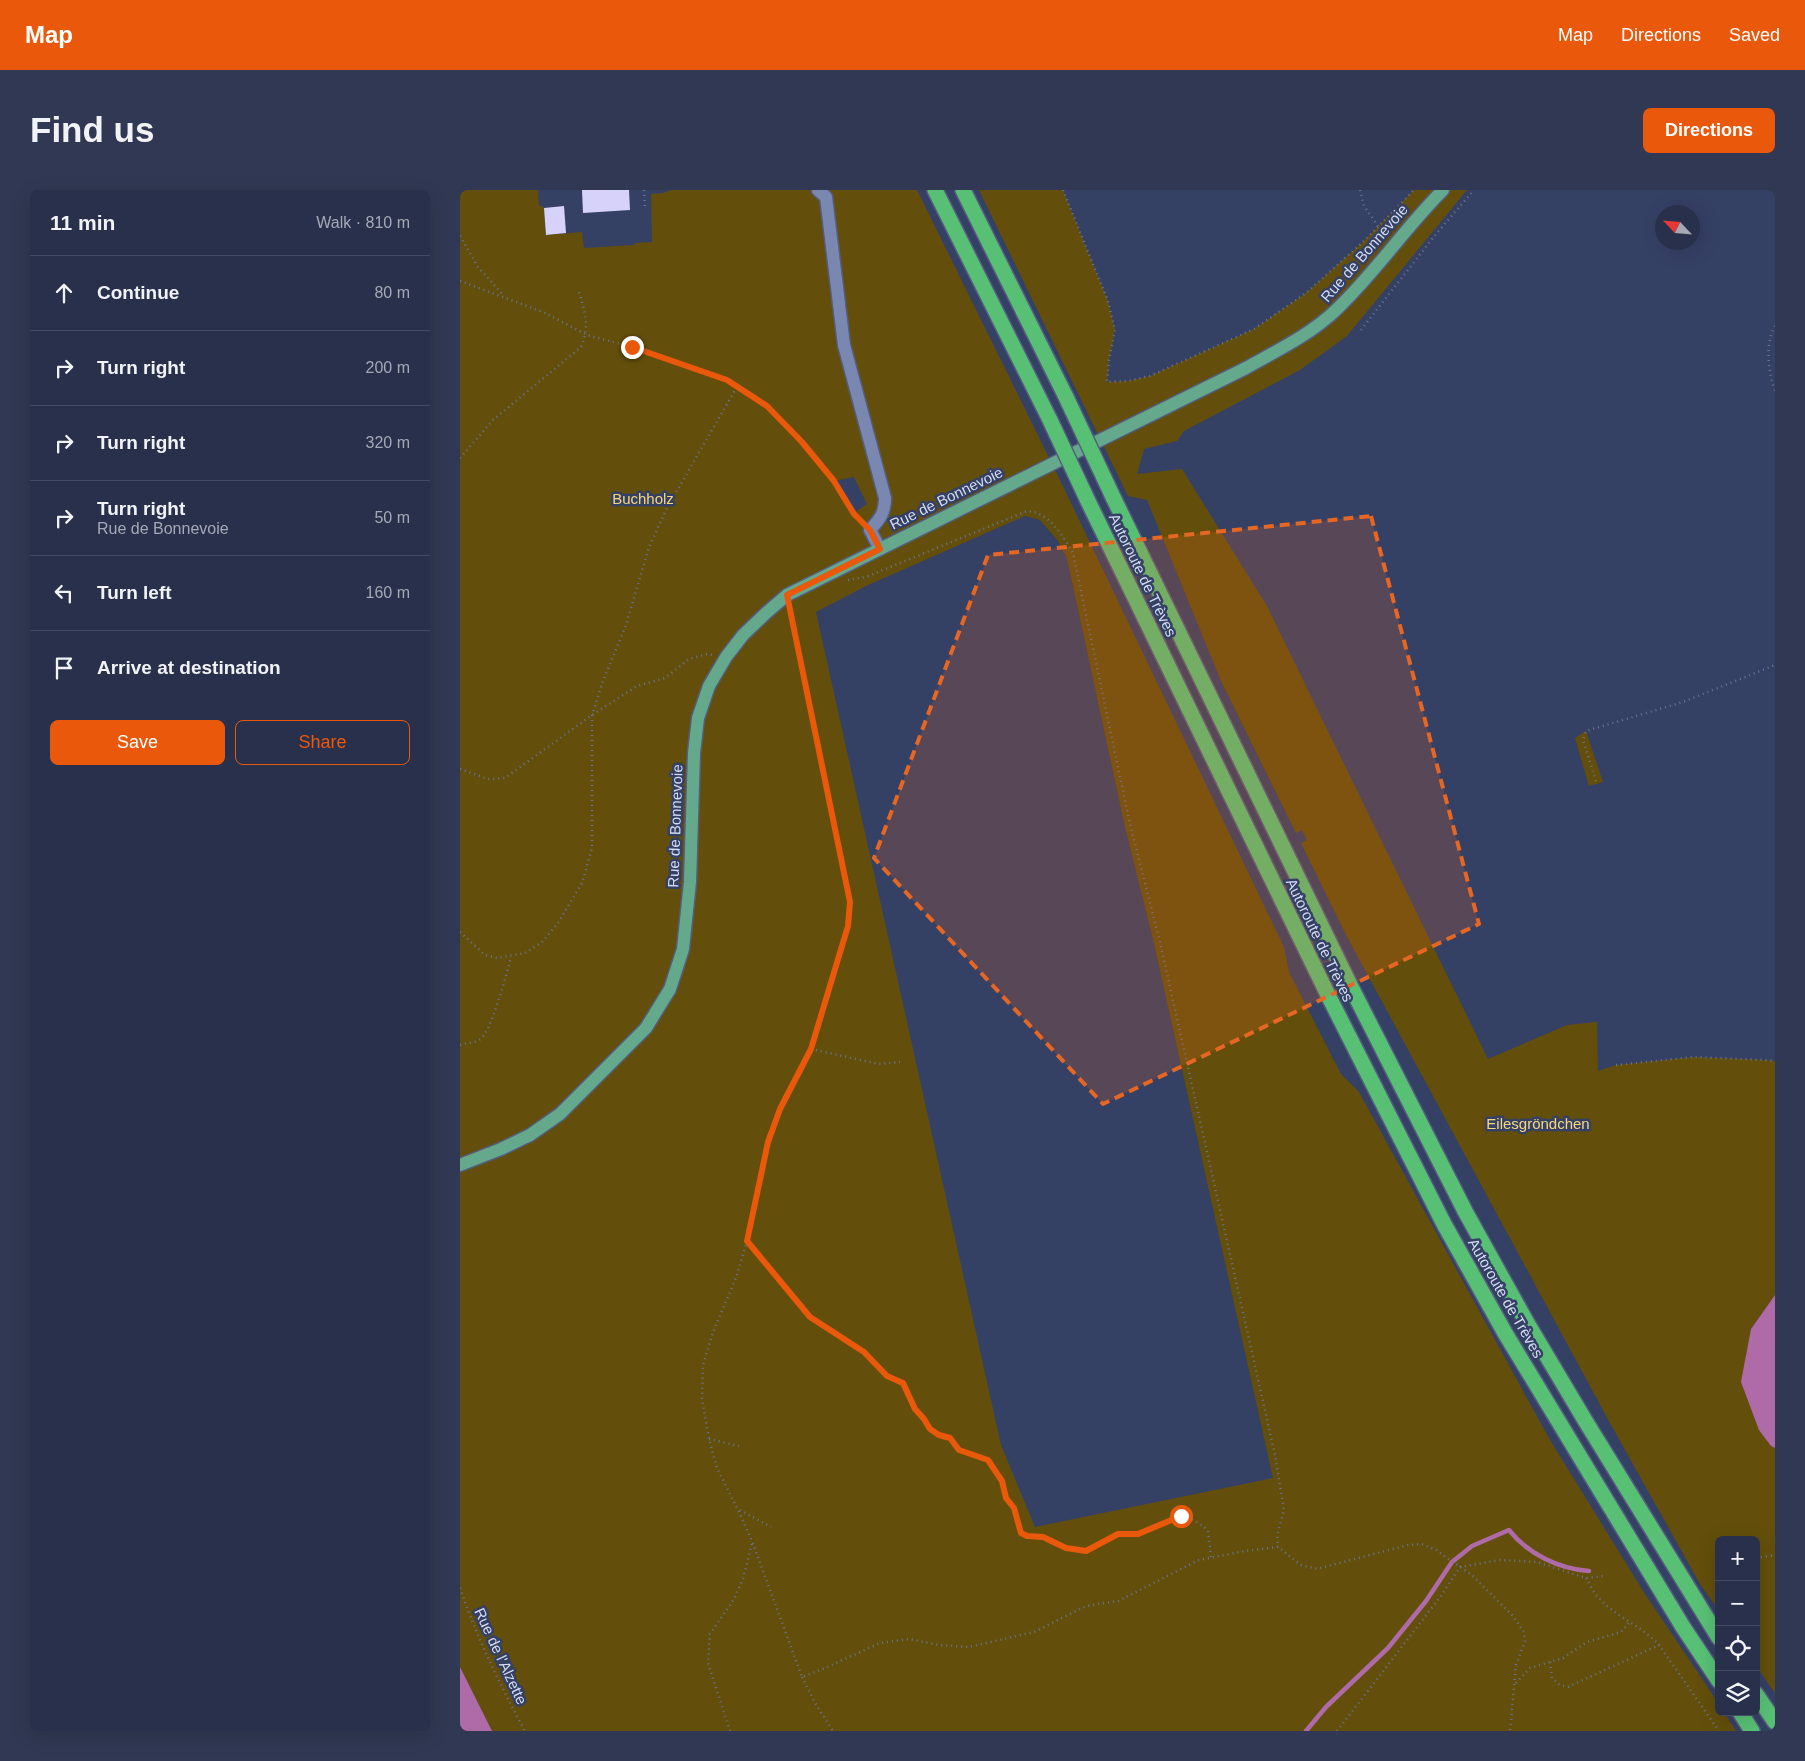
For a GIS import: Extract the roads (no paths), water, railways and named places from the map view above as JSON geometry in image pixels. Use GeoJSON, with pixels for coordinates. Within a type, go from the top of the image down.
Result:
{"type":"FeatureCollection","features":[{"type":"Feature","properties":{"kind":"highway","name":"Autoroute de Trèves"},"geometry":{"type":"LineString","coordinates":[[935,190],[1050,420],[1323,986],[1444,1224],[1505,1333],[1683,1627],[1715,1675]]}},
{"type":"Feature","properties":{"kind":"highway","name":"Autoroute de Trèves"},"geometry":{"type":"LineString","coordinates":[[963,190],[1066,397],[1351,987],[1466,1213],[1526,1321],[1586,1422],[1715,1632]]}},
{"type":"Feature","properties":{"kind":"highway"},"geometry":{"type":"LineString","coordinates":[[1760,1700],[1775,1722]]}},
{"type":"Feature","properties":{"kind":"highway"},"geometry":{"type":"LineString","coordinates":[[1743,1716],[1752,1731]]}},
{"type":"Feature","properties":{"kind":"main road","name":"Rue de Bonnevoie"},"geometry":{"type":"LineString","coordinates":[[460,1165],[530,1135],[560,1114],[646,1028],[670,989],[684,949],[690,882],[694,753],[698,718],[709,686],[726,657],[743,635],[787,595],[1246,368],[1300,338],[1334,312],[1366,279],[1424,208],[1443,190]]}},
{"type":"Feature","properties":{"kind":"lane"},"geometry":{"type":"LineString","coordinates":[[818,190],[826,196],[844,345],[885,498],[885,510],[880,520],[870,530],[880,549]]}},
{"type":"Feature","properties":{"kind":"waterway"},"geometry":{"type":"LineString","coordinates":[[1306,1731],[1326,1707],[1388,1648],[1426,1601],[1452,1562],[1472,1546],[1509,1530],[1525,1546],[1545,1559],[1567,1567],[1589,1571]]}},
{"type":"Feature","properties":{"kind":"park label","name":"Buchholz"},"geometry":{"type":"Point","coordinates":[643,498]}},
{"type":"Feature","properties":{"kind":"park label","name":"Eilesgröndchen"},"geometry":{"type":"Point","coordinates":[1538,1123]}}]}
